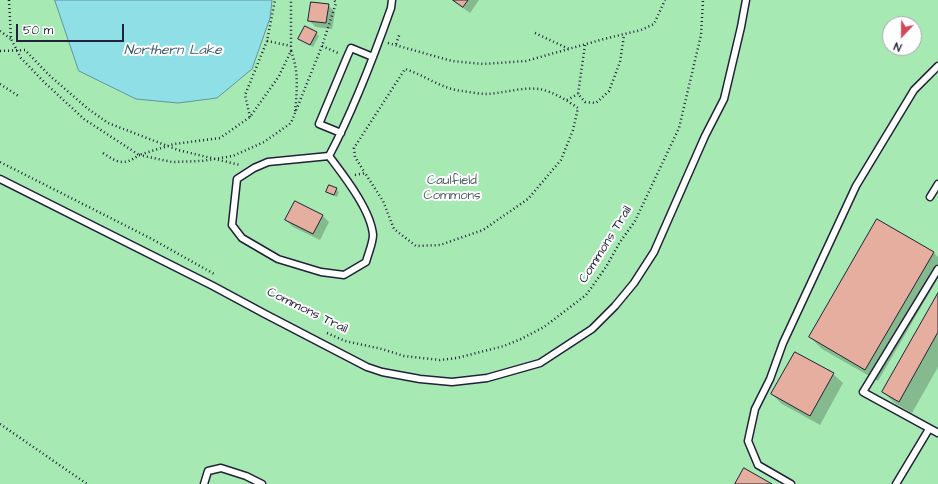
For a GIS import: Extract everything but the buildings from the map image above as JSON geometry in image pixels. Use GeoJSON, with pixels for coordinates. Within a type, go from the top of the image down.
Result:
{"type":"FeatureCollection","features":[{"type":"Feature","properties":{"kind":"lane"},"geometry":{"type":"LineString","coordinates":[[329,156],[341,133],[373,57],[391,8],[392,0]]}},
{"type":"Feature","properties":{"kind":"lane"},"geometry":{"type":"LineString","coordinates":[[0,179],[214,286],[367,367],[382,372],[420,379],[452,382],[487,378],[540,362],[565,347],[592,329],[616,306],[634,282],[654,252],[704,136],[724,99],[746,0]]}},
{"type":"Feature","properties":{"kind":"lane"},"geometry":{"type":"LineString","coordinates":[[341,133],[319,124],[347,57],[351,48],[373,57]]}},
{"type":"Feature","properties":{"kind":"lane"},"geometry":{"type":"LineString","coordinates":[[791,484],[758,465],[748,441],[755,409],[770,379],[783,343],[856,186],[914,90],[938,66]]}},
{"type":"Feature","properties":{"kind":"lane"},"geometry":{"type":"LineString","coordinates":[[329,156],[366,211],[373,235],[366,262],[344,275],[320,272],[278,259],[242,238],[232,225],[237,179],[254,168],[268,162],[329,156]]}},
{"type":"Feature","properties":{"kind":"lane"},"geometry":{"type":"LineString","coordinates":[[930,197],[938,184]]}},
{"type":"Feature","properties":{"kind":"lane"},"geometry":{"type":"LineString","coordinates":[[938,270],[863,392],[938,433]]}},
{"type":"Feature","properties":{"kind":"lane"},"geometry":{"type":"LineString","coordinates":[[896,484],[929,428]]}},
{"type":"Feature","properties":{"kind":"lane"},"geometry":{"type":"LineString","coordinates":[[204,484],[208,471],[221,468],[246,476],[262,484]]}},
{"type":"Feature","properties":{"kind":"path"},"geometry":{"type":"LineString","coordinates":[[9,0],[11,39]]}},
{"type":"Feature","properties":{"kind":"path"},"geometry":{"type":"LineString","coordinates":[[250,117],[245,95],[267,41],[275,0]]}},
{"type":"Feature","properties":{"kind":"path"},"geometry":{"type":"LineString","coordinates":[[291,0],[291,51],[295,61],[297,82],[295,115]]}},
{"type":"Feature","properties":{"kind":"path"},"geometry":{"type":"LineString","coordinates":[[0,31],[11,39],[22,58],[44,83],[84,119],[139,154],[172,162],[202,161],[233,156],[264,142],[291,123],[322,46],[336,3],[334,0]]}},
{"type":"Feature","properties":{"kind":"path"},"geometry":{"type":"LineString","coordinates":[[379,41],[396,44],[452,61],[483,64],[526,61],[641,30],[654,24],[665,0]]}},
{"type":"Feature","properties":{"kind":"path","name":"Commons Trail"},"geometry":{"type":"LineString","coordinates":[[326,333],[345,342],[382,349],[404,356],[440,360],[457,358],[504,346],[521,339],[544,327],[586,295],[606,267],[620,242],[635,220],[679,128],[701,35],[703,0]]}},
{"type":"Feature","properties":{"kind":"path"},"geometry":{"type":"LineString","coordinates":[[396,44],[400,33]]}},
{"type":"Feature","properties":{"kind":"path"},"geometry":{"type":"LineString","coordinates":[[535,33],[569,50]]}},
{"type":"Feature","properties":{"kind":"path"},"geometry":{"type":"LineString","coordinates":[[585,45],[578,94],[585,102],[596,103],[609,91],[620,62],[624,35]]}},
{"type":"Feature","properties":{"kind":"path"},"geometry":{"type":"LineString","coordinates":[[267,41],[291,46]]}},
{"type":"Feature","properties":{"kind":"path"},"geometry":{"type":"LineString","coordinates":[[322,46],[347,57]]}},
{"type":"Feature","properties":{"kind":"path"},"geometry":{"type":"LineString","coordinates":[[0,51],[25,50],[50,76],[87,108],[108,123],[178,150],[254,168]]}},
{"type":"Feature","properties":{"kind":"path"},"geometry":{"type":"LineString","coordinates":[[103,153],[116,162],[129,162],[139,154],[174,144],[220,138],[250,117],[279,76],[291,51]]}},
{"type":"Feature","properties":{"kind":"path"},"geometry":{"type":"LineString","coordinates":[[405,69],[433,82],[460,91],[487,94],[540,89],[567,100],[578,108],[573,130],[560,160],[528,199],[483,230],[440,244],[416,246],[394,229],[383,201],[366,173],[355,157],[354,148],[405,69]]}},
{"type":"Feature","properties":{"kind":"path"},"geometry":{"type":"LineString","coordinates":[[0,84],[20,97]]}},
{"type":"Feature","properties":{"kind":"path"},"geometry":{"type":"LineString","coordinates":[[567,100],[578,94]]}},
{"type":"Feature","properties":{"kind":"path"},"geometry":{"type":"LineString","coordinates":[[0,162],[150,238],[222,278]]}},
{"type":"Feature","properties":{"kind":"path"},"geometry":{"type":"LineString","coordinates":[[344,177],[366,173]]}},
{"type":"Feature","properties":{"kind":"path"},"geometry":{"type":"LineString","coordinates":[[0,424],[87,484]]}},
{"type":"Feature","properties":{"kind":"green space","name":"Caulfield Commons"},"geometry":{"type":"Polygon","coordinates":[[[0,0],[938,0],[938,484],[0,484],[0,0]]]}},
{"type":"Feature","properties":{"kind":"water","name":"Northern Lake"},"geometry":{"type":"Polygon","coordinates":[[[55,0],[272,0],[270,18],[252,69],[217,98],[178,103],[136,99],[79,71],[55,0]]]}}]}
